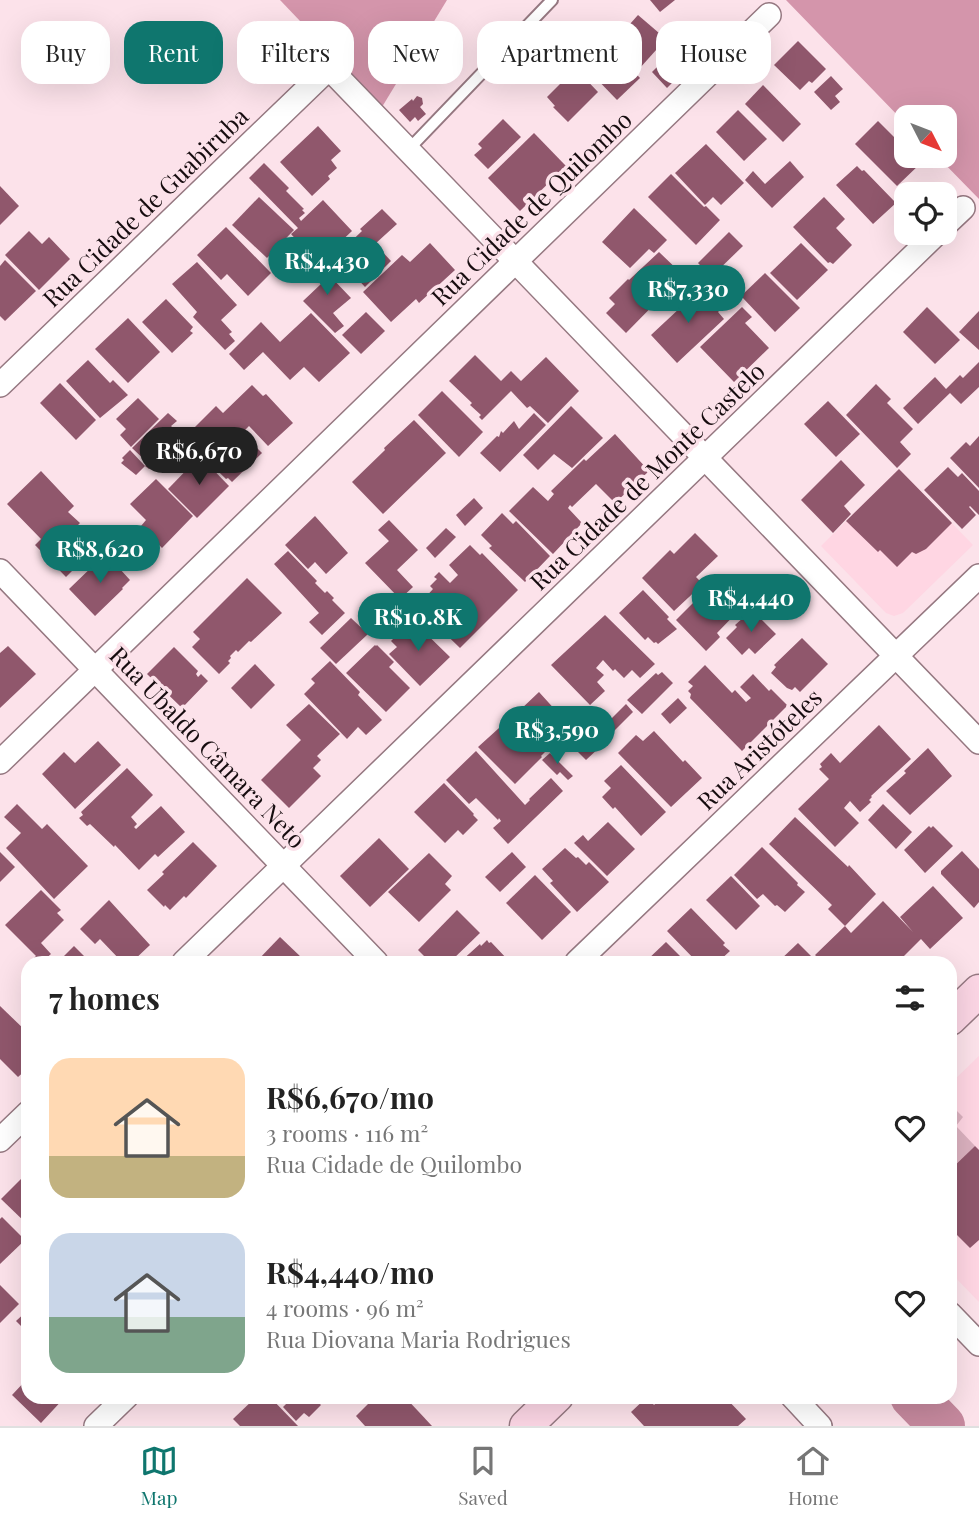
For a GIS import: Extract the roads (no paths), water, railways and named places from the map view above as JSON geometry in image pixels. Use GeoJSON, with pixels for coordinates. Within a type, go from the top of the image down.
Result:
{"type":"FeatureCollection","features":[{"type":"Feature","properties":{"kind":"main road"},"geometry":{"type":"LineString","coordinates":[[957,1012],[979,992]]}},
{"type":"Feature","properties":{"kind":"main road"},"geometry":{"type":"LineString","coordinates":[[526,1426],[549,1404]]}},
{"type":"Feature","properties":{"kind":"street","name":"Rua Cidade de Quilombo"},"geometry":{"type":"LineString","coordinates":[[0,762],[769,15]]}},
{"type":"Feature","properties":{"kind":"street","name":"Rua Cidade de Guabiruba"},"geometry":{"type":"LineString","coordinates":[[0,385],[328,68],[408,150]]}},
{"type":"Feature","properties":{"kind":"street"},"geometry":{"type":"LineString","coordinates":[[408,150],[979,742]]}},
{"type":"Feature","properties":{"kind":"street"},"geometry":{"type":"LineString","coordinates":[[957,214],[963,208]]}},
{"type":"Feature","properties":{"kind":"street","name":"Rua Cidade de Monte Castelo"},"geometry":{"type":"LineString","coordinates":[[190,956],[925,245]]}},
{"type":"Feature","properties":{"kind":"street","name":"Rua Ubaldo Câmara Neto"},"geometry":{"type":"LineString","coordinates":[[0,570],[370,956]]}},
{"type":"Feature","properties":{"kind":"street","name":"Rua Aristóteles"},"geometry":{"type":"LineString","coordinates":[[584,956],[979,576]]}},
{"type":"Feature","properties":{"kind":"street"},"geometry":{"type":"LineString","coordinates":[[0,1140],[21,1120]]}},
{"type":"Feature","properties":{"kind":"street"},"geometry":{"type":"LineString","coordinates":[[957,1321],[979,1343]]}},
{"type":"Feature","properties":{"kind":"street"},"geometry":{"type":"LineString","coordinates":[[96,1426],[119,1404]]}},
{"type":"Feature","properties":{"kind":"street"},"geometry":{"type":"LineString","coordinates":[[798,1404],[814,1424]]}},
{"type":"Feature","properties":{"kind":"lane"},"geometry":{"type":"LineString","coordinates":[[408,150],[552,0]]}},
{"type":"Feature","properties":{"kind":"waterway"},"geometry":{"type":"LineString","coordinates":[[921,1404],[942,1426]]}}]}
